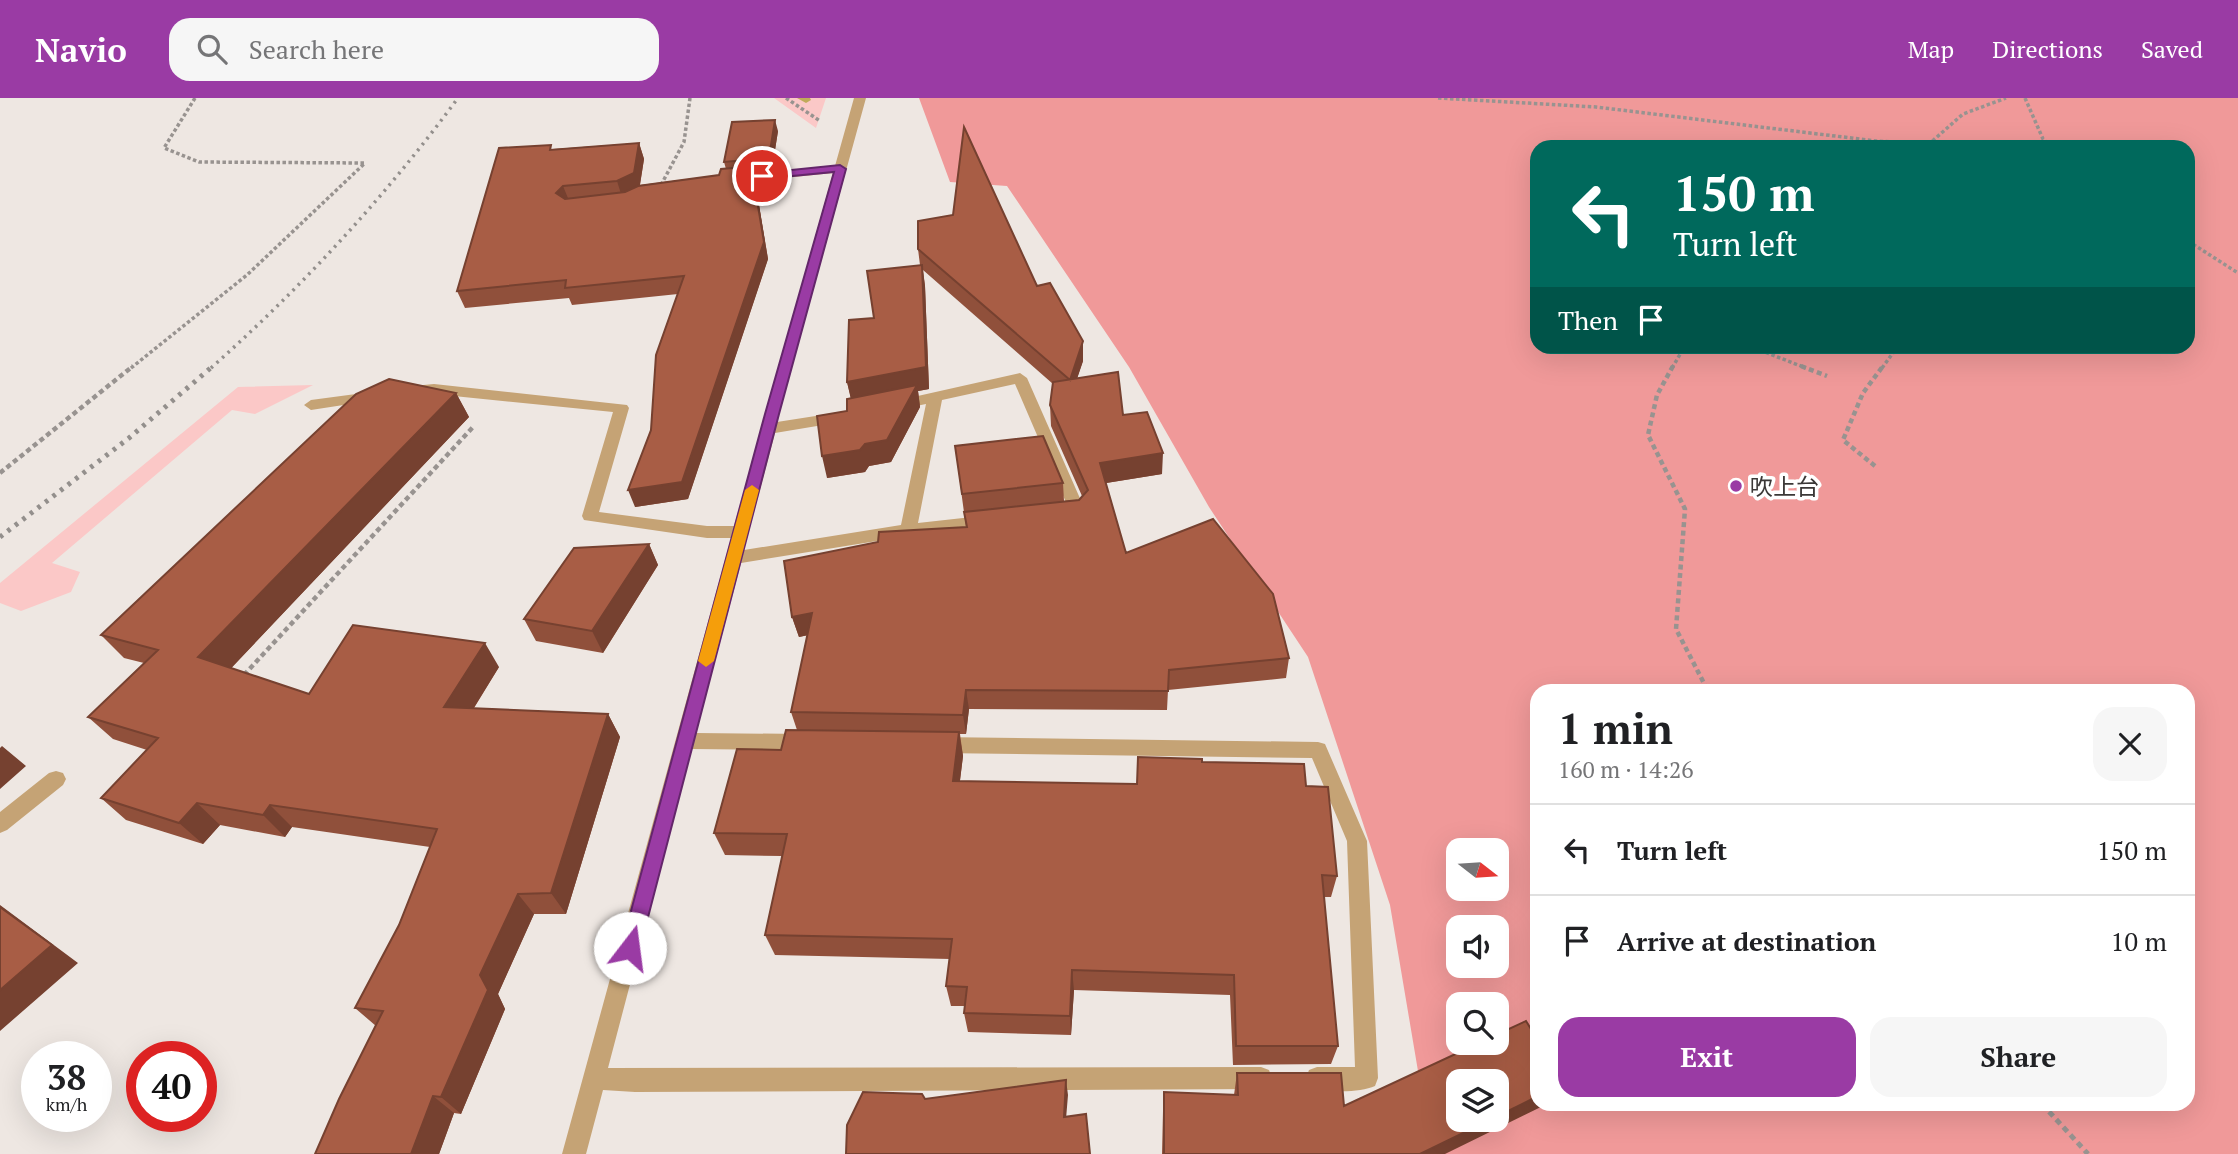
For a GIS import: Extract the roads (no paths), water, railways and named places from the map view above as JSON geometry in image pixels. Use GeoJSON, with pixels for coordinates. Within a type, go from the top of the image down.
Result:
{"type":"FeatureCollection","features":[{"type":"Feature","properties":{"kind":"street"},"geometry":{"type":"LineString","coordinates":[[574,1154],[733,558],[860,98]]}},
{"type":"Feature","properties":{"kind":"street"},"geometry":{"type":"LineString","coordinates":[[730,179],[840,169]]}},
{"type":"Feature","properties":{"kind":"street"},"geometry":{"type":"LineString","coordinates":[[882,408],[1020,378],[1078,512],[1052,515]]}},
{"type":"Feature","properties":{"kind":"street"},"geometry":{"type":"LineString","coordinates":[[312,405],[434,388],[622,408],[590,516],[707,532],[741,532]]}},
{"type":"Feature","properties":{"kind":"street"},"geometry":{"type":"LineString","coordinates":[[908,530],[935,397]]}},
{"type":"Feature","properties":{"kind":"street"},"geometry":{"type":"LineString","coordinates":[[768,429],[856,414]]}},
{"type":"Feature","properties":{"kind":"street"},"geometry":{"type":"LineString","coordinates":[[733,558],[908,530],[1013,519]]}},
{"type":"Feature","properties":{"kind":"street"},"geometry":{"type":"LineString","coordinates":[[685,741],[831,742]]}},
{"type":"Feature","properties":{"kind":"street"},"geometry":{"type":"LineString","coordinates":[[596,1078],[635,1082],[1367,1078],[1357,842],[1318,750],[913,744]]}},
{"type":"Feature","properties":{"kind":"street"},"geometry":{"type":"LineString","coordinates":[[0,824],[56,779]]}},
{"type":"Feature","properties":{"kind":"waterway"},"geometry":{"type":"LineString","coordinates":[[802,98],[806,100]]}},
{"type":"Feature","properties":{"kind":"railway"},"geometry":{"type":"LineString","coordinates":[[211,368],[278,305],[342,239],[402,170],[458,98]]}},
{"type":"Feature","properties":{"kind":"railway"},"geometry":{"type":"LineString","coordinates":[[0,537],[129,438],[213,366]]}},
{"type":"Feature","properties":{"kind":"place","name":"吹上台"},"geometry":{"type":"Point","coordinates":[1736,486]}}]}
